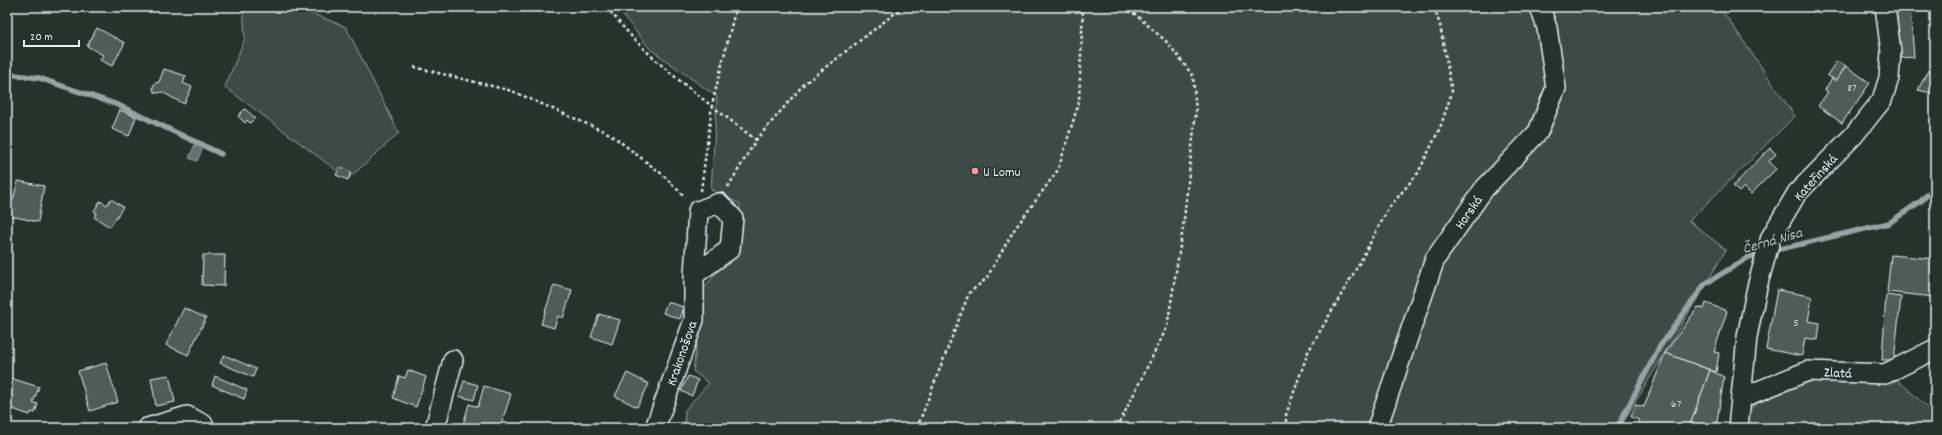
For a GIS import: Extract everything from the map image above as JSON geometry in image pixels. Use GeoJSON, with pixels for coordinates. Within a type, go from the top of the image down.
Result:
{"type":"FeatureCollection","features":[{"type":"Feature","properties":{"kind":"street","name":"Horská"},"geometry":{"type":"LineString","coordinates":[[1377,428],[1435,259],[1484,189],[1538,132],[1556,88],[1547,28],[1540,7]]}},
{"type":"Feature","properties":{"kind":"street","name":"Kateřinská"},"geometry":{"type":"LineString","coordinates":[[1738,428],[1747,337],[1757,287],[1771,237],[1797,193],[1854,135],[1882,100],[1889,78],[1891,52],[1886,7]]}},
{"type":"Feature","properties":{"kind":"street"},"geometry":{"type":"LineString","coordinates":[[694,275],[730,249],[732,218],[719,203],[698,211]]}},
{"type":"Feature","properties":{"kind":"street","name":"Krakonošova"},"geometry":{"type":"LineString","coordinates":[[655,428],[694,320],[694,275],[698,211]]}},
{"type":"Feature","properties":{"kind":"street","name":"Zlatá"},"geometry":{"type":"LineString","coordinates":[[1741,398],[1808,370],[1885,374],[1935,349]]}},
{"type":"Feature","properties":{"kind":"street"},"geometry":{"type":"LineString","coordinates":[[436,428],[453,360]]}},
{"type":"Feature","properties":{"kind":"street"},"geometry":{"type":"LineString","coordinates":[[148,428],[187,416],[203,424],[205,428]]}},
{"type":"Feature","properties":{"kind":"path"},"geometry":{"type":"LineString","coordinates":[[607,7],[620,24],[644,50],[756,140]]}},
{"type":"Feature","properties":{"kind":"path"},"geometry":{"type":"LineString","coordinates":[[698,211],[712,105],[736,7]]}},
{"type":"Feature","properties":{"kind":"path"},"geometry":{"type":"LineString","coordinates":[[719,203],[756,140],[804,84],[903,7]]}},
{"type":"Feature","properties":{"kind":"path"},"geometry":{"type":"LineString","coordinates":[[917,428],[969,293],[986,279],[1014,230],[1058,170],[1079,102],[1083,7]]}},
{"type":"Feature","properties":{"kind":"path"},"geometry":{"type":"LineString","coordinates":[[1117,428],[1167,327],[1183,228],[1196,110],[1193,76],[1168,43],[1135,14],[1119,7]]}},
{"type":"Feature","properties":{"kind":"path"},"geometry":{"type":"LineString","coordinates":[[1286,428],[1286,415],[1308,352],[1359,264],[1388,209],[1418,173],[1440,128],[1452,92],[1440,25],[1434,7]]}},
{"type":"Feature","properties":{"kind":"path"},"geometry":{"type":"LineString","coordinates":[[414,67],[512,91],[610,134],[662,174],[698,211]]}},
{"type":"Feature","properties":{"kind":"shaded area"},"geometry":{"type":"Polygon","coordinates":[[[243,7],[295,7],[346,27],[399,133],[348,179],[225,87],[245,38],[243,7]]]}},
{"type":"Feature","properties":{"kind":"shaded area"},"geometry":{"type":"Polygon","coordinates":[[[616,7],[1720,7],[1795,116],[1689,221],[1726,250],[1620,428],[684,428],[685,410],[709,383],[693,371],[704,288],[738,246],[740,204],[711,190],[717,97],[650,49],[616,7]]]}},
{"type":"Feature","properties":{"kind":"shaded area"},"geometry":{"type":"Polygon","coordinates":[[[197,140],[205,143],[197,161],[189,158],[197,140]]]}},
{"type":"Feature","properties":{"kind":"shaded area"},"geometry":{"type":"Polygon","coordinates":[[[1809,376],[1894,377],[1935,414],[1935,428],[1746,428],[1746,412],[1777,388],[1809,376]]]}},
{"type":"Feature","properties":{"kind":"building"},"geometry":{"type":"Polygon","coordinates":[[[1896,7],[1910,7],[1914,57],[1900,58],[1896,7]]]}},
{"type":"Feature","properties":{"kind":"building"},"geometry":{"type":"Polygon","coordinates":[[[97,28],[125,43],[112,66],[100,60],[103,55],[87,46],[97,28]]]}},
{"type":"Feature","properties":{"kind":"building"},"geometry":{"type":"Polygon","coordinates":[[[1837,61],[1846,66],[1836,81],[1827,75],[1837,61]]]}},
{"type":"Feature","properties":{"kind":"building"},"geometry":{"type":"Polygon","coordinates":[[[1846,66],[1870,83],[1842,123],[1818,106],[1828,92],[1825,90],[1832,78],[1836,81],[1846,66]]]}},
{"type":"Feature","properties":{"kind":"building"},"geometry":{"type":"Polygon","coordinates":[[[164,69],[186,76],[183,83],[192,87],[184,104],[162,92],[154,92],[153,87],[155,83],[159,82],[164,69]]]}},
{"type":"Feature","properties":{"kind":"building"},"geometry":{"type":"Polygon","coordinates":[[[1928,70],[1935,74],[1935,94],[1918,90],[1928,70]]]}},
{"type":"Feature","properties":{"kind":"building"},"geometry":{"type":"Polygon","coordinates":[[[245,109],[255,118],[250,123],[247,120],[245,123],[238,116],[245,109]]]}},
{"type":"Feature","properties":{"kind":"building"},"geometry":{"type":"Polygon","coordinates":[[[120,110],[136,117],[129,136],[112,129],[120,110]]]}},
{"type":"Feature","properties":{"kind":"building"},"geometry":{"type":"Polygon","coordinates":[[[1770,148],[1776,154],[1769,161],[1776,169],[1751,194],[1744,187],[1739,192],[1733,186],[1770,148]]]}},
{"type":"Feature","properties":{"kind":"building"},"geometry":{"type":"Polygon","coordinates":[[[340,167],[351,172],[348,180],[336,175],[340,167]]]}},
{"type":"Feature","properties":{"kind":"building"},"geometry":{"type":"Polygon","coordinates":[[[18,181],[44,186],[38,222],[7,215],[7,199],[13,200],[18,181]]]}},
{"type":"Feature","properties":{"kind":"building"},"geometry":{"type":"Polygon","coordinates":[[[111,199],[123,207],[110,227],[94,217],[97,213],[94,211],[100,201],[107,205],[111,199]]]}},
{"type":"Feature","properties":{"kind":"building"},"geometry":{"type":"Polygon","coordinates":[[[203,255],[225,255],[224,286],[202,285],[203,255]]]}},
{"type":"Feature","properties":{"kind":"building"},"geometry":{"type":"Polygon","coordinates":[[[1891,255],[1935,259],[1935,297],[1887,292],[1891,255]]]}},
{"type":"Feature","properties":{"kind":"building"},"geometry":{"type":"Polygon","coordinates":[[[554,285],[572,290],[563,318],[558,316],[554,328],[541,324],[554,285]]]}},
{"type":"Feature","properties":{"kind":"building"},"geometry":{"type":"Polygon","coordinates":[[[1777,290],[1810,296],[1812,298],[1808,321],[1820,323],[1818,340],[1805,338],[1802,356],[1766,349],[1777,290]]]}},
{"type":"Feature","properties":{"kind":"building"},"geometry":{"type":"Polygon","coordinates":[[[1886,295],[1901,297],[1894,360],[1882,360],[1886,295]]]}},
{"type":"Feature","properties":{"kind":"building"},"geometry":{"type":"Polygon","coordinates":[[[667,302],[684,307],[680,319],[663,313],[667,302]]]}},
{"type":"Feature","properties":{"kind":"building"},"geometry":{"type":"Polygon","coordinates":[[[1706,303],[1727,311],[1714,352],[1719,353],[1716,372],[1665,353],[1698,307],[1704,309],[1706,303]]]}},
{"type":"Feature","properties":{"kind":"building"},"geometry":{"type":"Polygon","coordinates":[[[184,308],[206,318],[188,355],[166,345],[184,308]]]}},
{"type":"Feature","properties":{"kind":"building"},"geometry":{"type":"Polygon","coordinates":[[[599,314],[620,320],[612,344],[591,337],[599,314]]]}},
{"type":"Feature","properties":{"kind":"building"},"geometry":{"type":"Polygon","coordinates":[[[1665,353],[1710,370],[1689,428],[1636,428],[1639,420],[1631,417],[1636,405],[1644,407],[1665,353]]]}},
{"type":"Feature","properties":{"kind":"building"},"geometry":{"type":"Polygon","coordinates":[[[224,355],[256,369],[253,377],[220,363],[224,355]]]}},
{"type":"Feature","properties":{"kind":"building"},"geometry":{"type":"Polygon","coordinates":[[[106,363],[118,402],[90,411],[78,371],[106,363]]]}},
{"type":"Feature","properties":{"kind":"building"},"geometry":{"type":"Polygon","coordinates":[[[408,370],[426,377],[416,407],[393,398],[399,376],[405,378],[408,370]]]}},
{"type":"Feature","properties":{"kind":"building"},"geometry":{"type":"Polygon","coordinates":[[[1710,370],[1724,377],[1716,428],[1689,428],[1710,370]]]}},
{"type":"Feature","properties":{"kind":"building"},"geometry":{"type":"Polygon","coordinates":[[[627,373],[649,384],[637,407],[615,396],[627,373]]]}},
{"type":"Feature","properties":{"kind":"building"},"geometry":{"type":"Polygon","coordinates":[[[169,375],[175,402],[156,406],[151,378],[169,375]]]}},
{"type":"Feature","properties":{"kind":"building"},"geometry":{"type":"Polygon","coordinates":[[[215,376],[247,390],[244,399],[212,385],[215,376]]]}},
{"type":"Feature","properties":{"kind":"building"},"geometry":{"type":"Polygon","coordinates":[[[688,376],[698,380],[692,396],[681,391],[688,376]]]}},
{"type":"Feature","properties":{"kind":"building"},"geometry":{"type":"Polygon","coordinates":[[[10,378],[39,387],[33,403],[38,404],[35,413],[31,412],[30,415],[7,407],[9,392],[7,391],[7,386],[10,378]]]}},
{"type":"Feature","properties":{"kind":"building"},"geometry":{"type":"Polygon","coordinates":[[[464,381],[478,385],[474,400],[459,396],[464,381]]]}},
{"type":"Feature","properties":{"kind":"building"},"geometry":{"type":"Polygon","coordinates":[[[484,386],[511,394],[500,428],[462,428],[469,404],[478,407],[484,386]]]}},
{"type":"Feature","properties":{"kind":"building"},"geometry":{"type":"Polygon","coordinates":[[[596,422],[608,428],[593,428],[596,422]]]}},
{"type":"Feature","properties":{"kind":"waterway"},"geometry":{"type":"LineString","coordinates":[[7,74],[39,78],[118,105],[221,154]]}},
{"type":"Feature","properties":{"kind":"waterway","name":"Černá Nisa"},"geometry":{"type":"LineString","coordinates":[[1772,251],[1889,223],[1921,201],[1935,187]]}},
{"type":"Feature","properties":{"kind":"waterway","name":"Černá Nisa"},"geometry":{"type":"LineString","coordinates":[[1617,428],[1660,346],[1705,284],[1749,257],[1763,253]]}},
{"type":"Feature","properties":{"kind":"place","name":"U Lomu"},"geometry":{"type":"Point","coordinates":[975,171]}}]}
